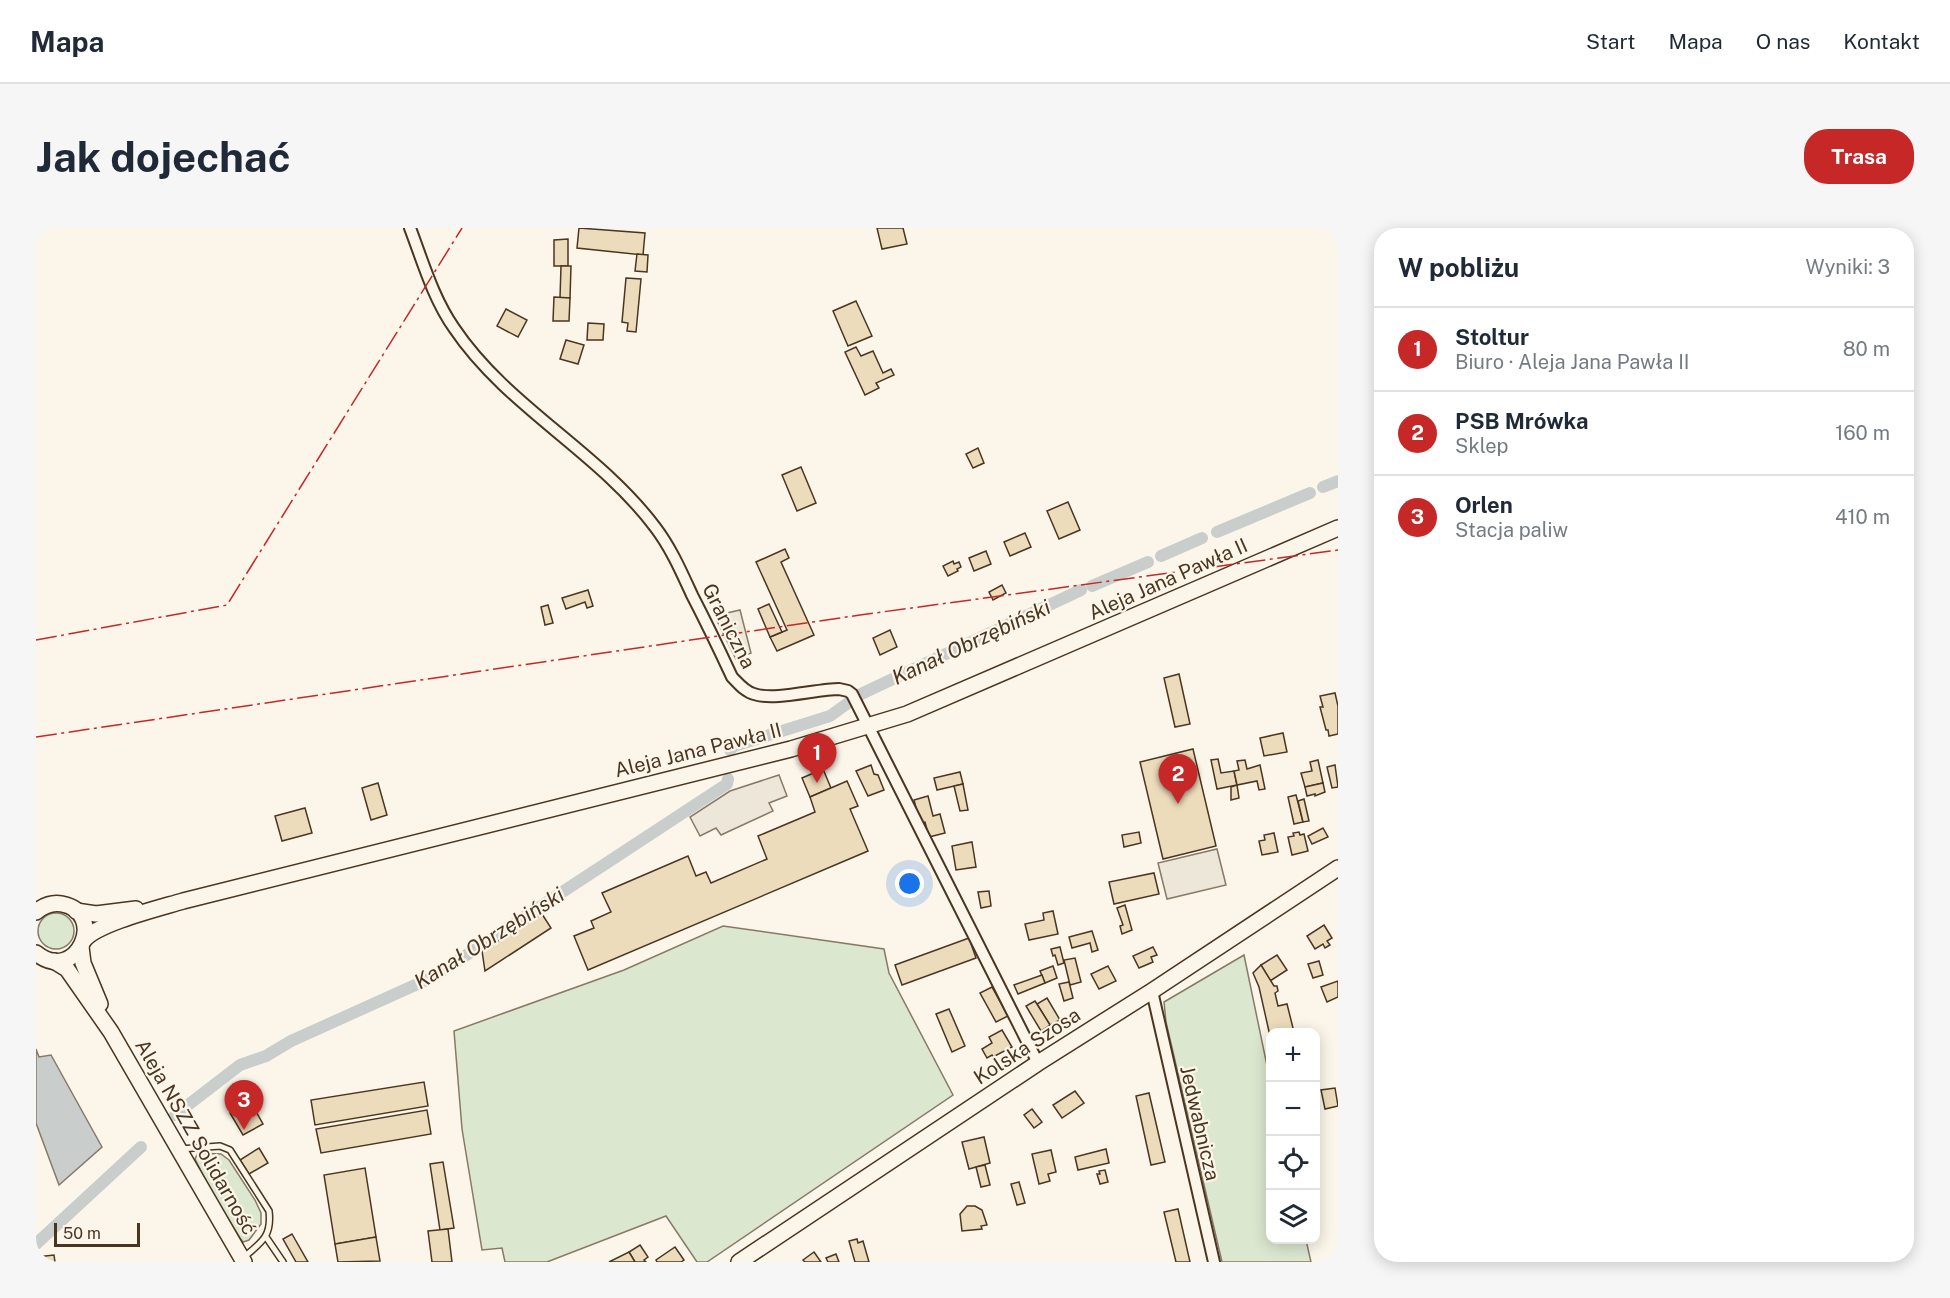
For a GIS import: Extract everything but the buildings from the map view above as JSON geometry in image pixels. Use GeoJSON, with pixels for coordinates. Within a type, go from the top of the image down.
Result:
{"type":"FeatureCollection","features":[{"type":"Feature","properties":{"kind":"main road","name":"Aleja Jana Pawła II"},"geometry":{"type":"LineString","coordinates":[[54,961],[70,958],[95,931],[183,901],[780,752],[907,714],[1336,532]]}},
{"type":"Feature","properties":{"kind":"main road","name":"Kolska Szosa"},"geometry":{"type":"LineString","coordinates":[[739,1262],[1038,1063],[1338,868]]}},
{"type":"Feature","properties":{"kind":"main road","name":"Aleja Jana Pawła II"},"geometry":{"type":"LineString","coordinates":[[36,912],[49,904],[59,904],[76,911],[96,914],[183,901]]}},
{"type":"Feature","properties":{"kind":"main road","name":"Aleja NSZZ Solidarność"},"geometry":{"type":"LineString","coordinates":[[76,911],[84,925],[83,944],[86,972],[111,1032]]}},
{"type":"Feature","properties":{"kind":"main road"},"geometry":{"type":"LineString","coordinates":[[36,954],[54,961]]}},
{"type":"Feature","properties":{"kind":"main road","name":"Aleja NSZZ Solidarność"},"geometry":{"type":"LineString","coordinates":[[54,961],[67,969],[111,1032],[243,1260]]}},
{"type":"Feature","properties":{"kind":"street","name":"Graniczna"},"geometry":{"type":"LineString","coordinates":[[410,228],[437,298],[454,329],[492,374],[598,467],[654,526],[670,550],[732,677],[754,694],[771,696],[828,689],[848,691],[852,694],[1038,1063]]}},
{"type":"Feature","properties":{"kind":"street","name":"Jedwabnicza"},"geometry":{"type":"LineString","coordinates":[[1152,991],[1214,1262]]}},
{"type":"Feature","properties":{"kind":"lane"},"geometry":{"type":"LineString","coordinates":[[178,1149],[220,1146],[230,1150],[269,1211],[270,1221],[266,1237],[243,1260]]}},
{"type":"Feature","properties":{"kind":"lane"},"geometry":{"type":"LineString","coordinates":[[266,1237],[283,1262]]}},
{"type":"Feature","properties":{"kind":"green space"},"geometry":{"type":"Polygon","coordinates":[[[56,913],[69,918],[74,931],[69,944],[56,949],[43,944],[38,931],[43,918],[56,913]]]}},
{"type":"Feature","properties":{"kind":"green space"},"geometry":{"type":"Polygon","coordinates":[[[723,926],[884,949],[889,973],[953,1095],[707,1262],[697,1262],[666,1216],[547,1262],[505,1262],[502,1248],[482,1250],[462,1129],[454,1031],[624,970],[723,926]]]}},
{"type":"Feature","properties":{"kind":"green space"},"geometry":{"type":"Polygon","coordinates":[[[1244,955],[1266,1061],[1266,1244],[1307,1244],[1311,1262],[1222,1262],[1166,1022],[1164,1002],[1244,955]]]}},
{"type":"Feature","properties":{"kind":"green space"},"geometry":{"type":"Polygon","coordinates":[[[198,1153],[221,1154],[229,1160],[255,1200],[261,1213],[261,1224],[249,1240],[243,1242],[211,1191],[195,1159],[198,1153]]]}},
{"type":"Feature","properties":{"kind":"shaded area"},"geometry":{"type":"Polygon","coordinates":[[[740,610],[751,653],[736,659],[717,621],[727,613],[740,610]]]}},
{"type":"Feature","properties":{"kind":"shaded area"},"geometry":{"type":"Polygon","coordinates":[[[779,775],[787,796],[769,803],[773,811],[721,835],[716,828],[700,836],[690,817],[730,791],[779,775]]]}},
{"type":"Feature","properties":{"kind":"shaded area"},"geometry":{"type":"Polygon","coordinates":[[[1217,849],[1226,885],[1167,899],[1158,863],[1217,849]]]}},
{"type":"Feature","properties":{"kind":"shaded area"},"geometry":{"type":"Polygon","coordinates":[[[36,1049],[39,1057],[51,1055],[102,1147],[59,1185],[36,1123],[36,1049]]]}},
{"type":"Feature","properties":{"kind":"waterway","name":"Kanał Obrzębiński"},"geometry":{"type":"LineString","coordinates":[[1323,487],[1338,481]]}},
{"type":"Feature","properties":{"kind":"waterway","name":"Kanał Obrzębiński"},"geometry":{"type":"LineString","coordinates":[[1217,532],[1310,493]]}},
{"type":"Feature","properties":{"kind":"waterway","name":"Kanał Obrzębiński"},"geometry":{"type":"LineString","coordinates":[[1161,556],[1202,538]]}},
{"type":"Feature","properties":{"kind":"waterway","name":"Kanał Obrzębiński"},"geometry":{"type":"LineString","coordinates":[[1092,586],[1148,562]]}},
{"type":"Feature","properties":{"kind":"waterway","name":"Kanał Obrzębiński"},"geometry":{"type":"LineString","coordinates":[[861,694],[1081,590]]}},
{"type":"Feature","properties":{"kind":"waterway","name":"Kanał Obrzębiński"},"geometry":{"type":"LineString","coordinates":[[730,750],[734,746],[830,716],[848,703]]}},
{"type":"Feature","properties":{"kind":"waterway","name":"Kanał Obrzębiński"},"geometry":{"type":"LineString","coordinates":[[175,1115],[240,1065],[266,1056],[291,1041],[433,977],[727,784],[728,779]]}},
{"type":"Feature","properties":{"kind":"waterway","name":"Kanał Obrzębiński"},"geometry":{"type":"LineString","coordinates":[[36,1244],[141,1147]]}},
{"type":"Feature","properties":{"kind":"power"},"geometry":{"type":"LineString","coordinates":[[36,640],[227,605],[462,228]]}},
{"type":"Feature","properties":{"kind":"power"},"geometry":{"type":"LineString","coordinates":[[36,737],[860,615],[1338,550]]}},
{"type":"Feature","properties":{"kind":"place","name":"Stoltur"},"geometry":{"type":"Point","coordinates":[817,783]}},
{"type":"Feature","properties":{"kind":"place","name":"PSB Mrówka"},"geometry":{"type":"Point","coordinates":[1178,804]}},
{"type":"Feature","properties":{"kind":"place","name":"Orlen"},"geometry":{"type":"Point","coordinates":[244,1130]}}]}
